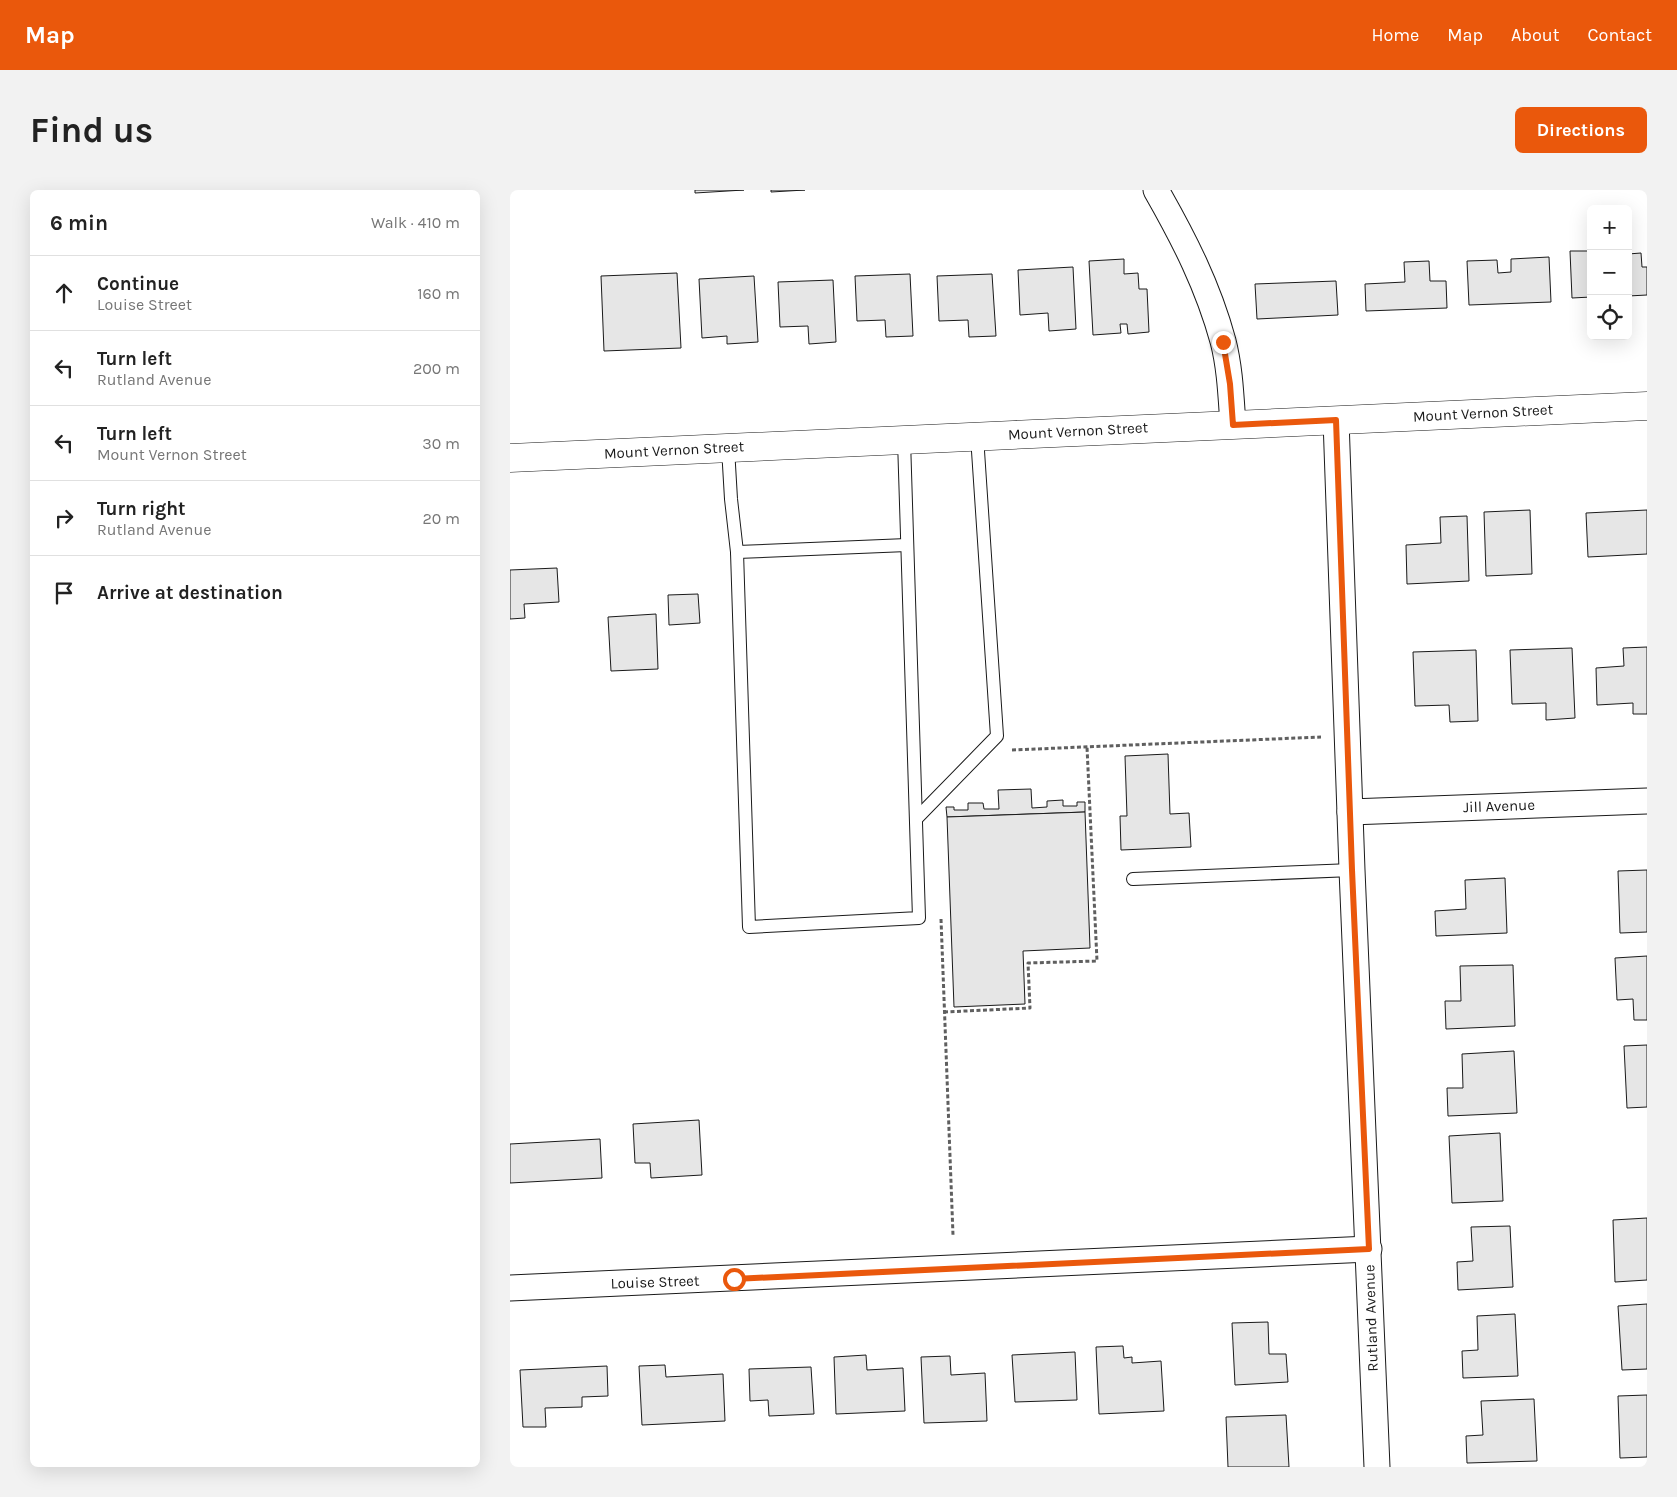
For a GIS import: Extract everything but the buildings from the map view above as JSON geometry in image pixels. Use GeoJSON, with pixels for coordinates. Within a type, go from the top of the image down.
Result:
{"type":"FeatureCollection","features":[{"type":"Feature","properties":{"kind":"street"},"geometry":{"type":"LineString","coordinates":[[1156,190],[1182,235],[1206,287],[1223,342],[1230,384],[1233,425]]}},
{"type":"Feature","properties":{"kind":"street","name":"Mount Vernon Street"},"geometry":{"type":"LineString","coordinates":[[510,458],[1647,406]]}},
{"type":"Feature","properties":{"kind":"street","name":"Rutland Avenue"},"geometry":{"type":"LineString","coordinates":[[1336,420],[1352,870],[1377,1467]]}},
{"type":"Feature","properties":{"kind":"street","name":"Jill Avenue"},"geometry":{"type":"LineString","coordinates":[[1350,812],[1647,801]]}},
{"type":"Feature","properties":{"kind":"street","name":"Louise Street"},"geometry":{"type":"LineString","coordinates":[[510,1288],[1369,1249]]}},
{"type":"Feature","properties":{"kind":"lane"},"geometry":{"type":"LineString","coordinates":[[916,819],[997,736],[977,436]]}},
{"type":"Feature","properties":{"kind":"lane"},"geometry":{"type":"LineString","coordinates":[[728,448],[737,552],[748,926],[919,918],[904,440]]}},
{"type":"Feature","properties":{"kind":"lane"},"geometry":{"type":"LineString","coordinates":[[737,552],[907,544]]}},
{"type":"Feature","properties":{"kind":"lane"},"geometry":{"type":"LineString","coordinates":[[1133,878],[1352,870]]}},
{"type":"Feature","properties":{"kind":"path"},"geometry":{"type":"LineString","coordinates":[[1006,750],[1330,736]]}},
{"type":"Feature","properties":{"kind":"path"},"geometry":{"type":"LineString","coordinates":[[944,1012],[1030,1008],[1028,963],[1097,961],[1087,747]]}},
{"type":"Feature","properties":{"kind":"path"},"geometry":{"type":"LineString","coordinates":[[941,916],[953,1235]]}},
{"type":"Feature","properties":{"kind":"route"},"geometry":{"type":"LineString","coordinates":[[734,1279],[1369,1249],[1346,736],[1336,420],[1233,425],[1230,384],[1223,342]]}}]}
